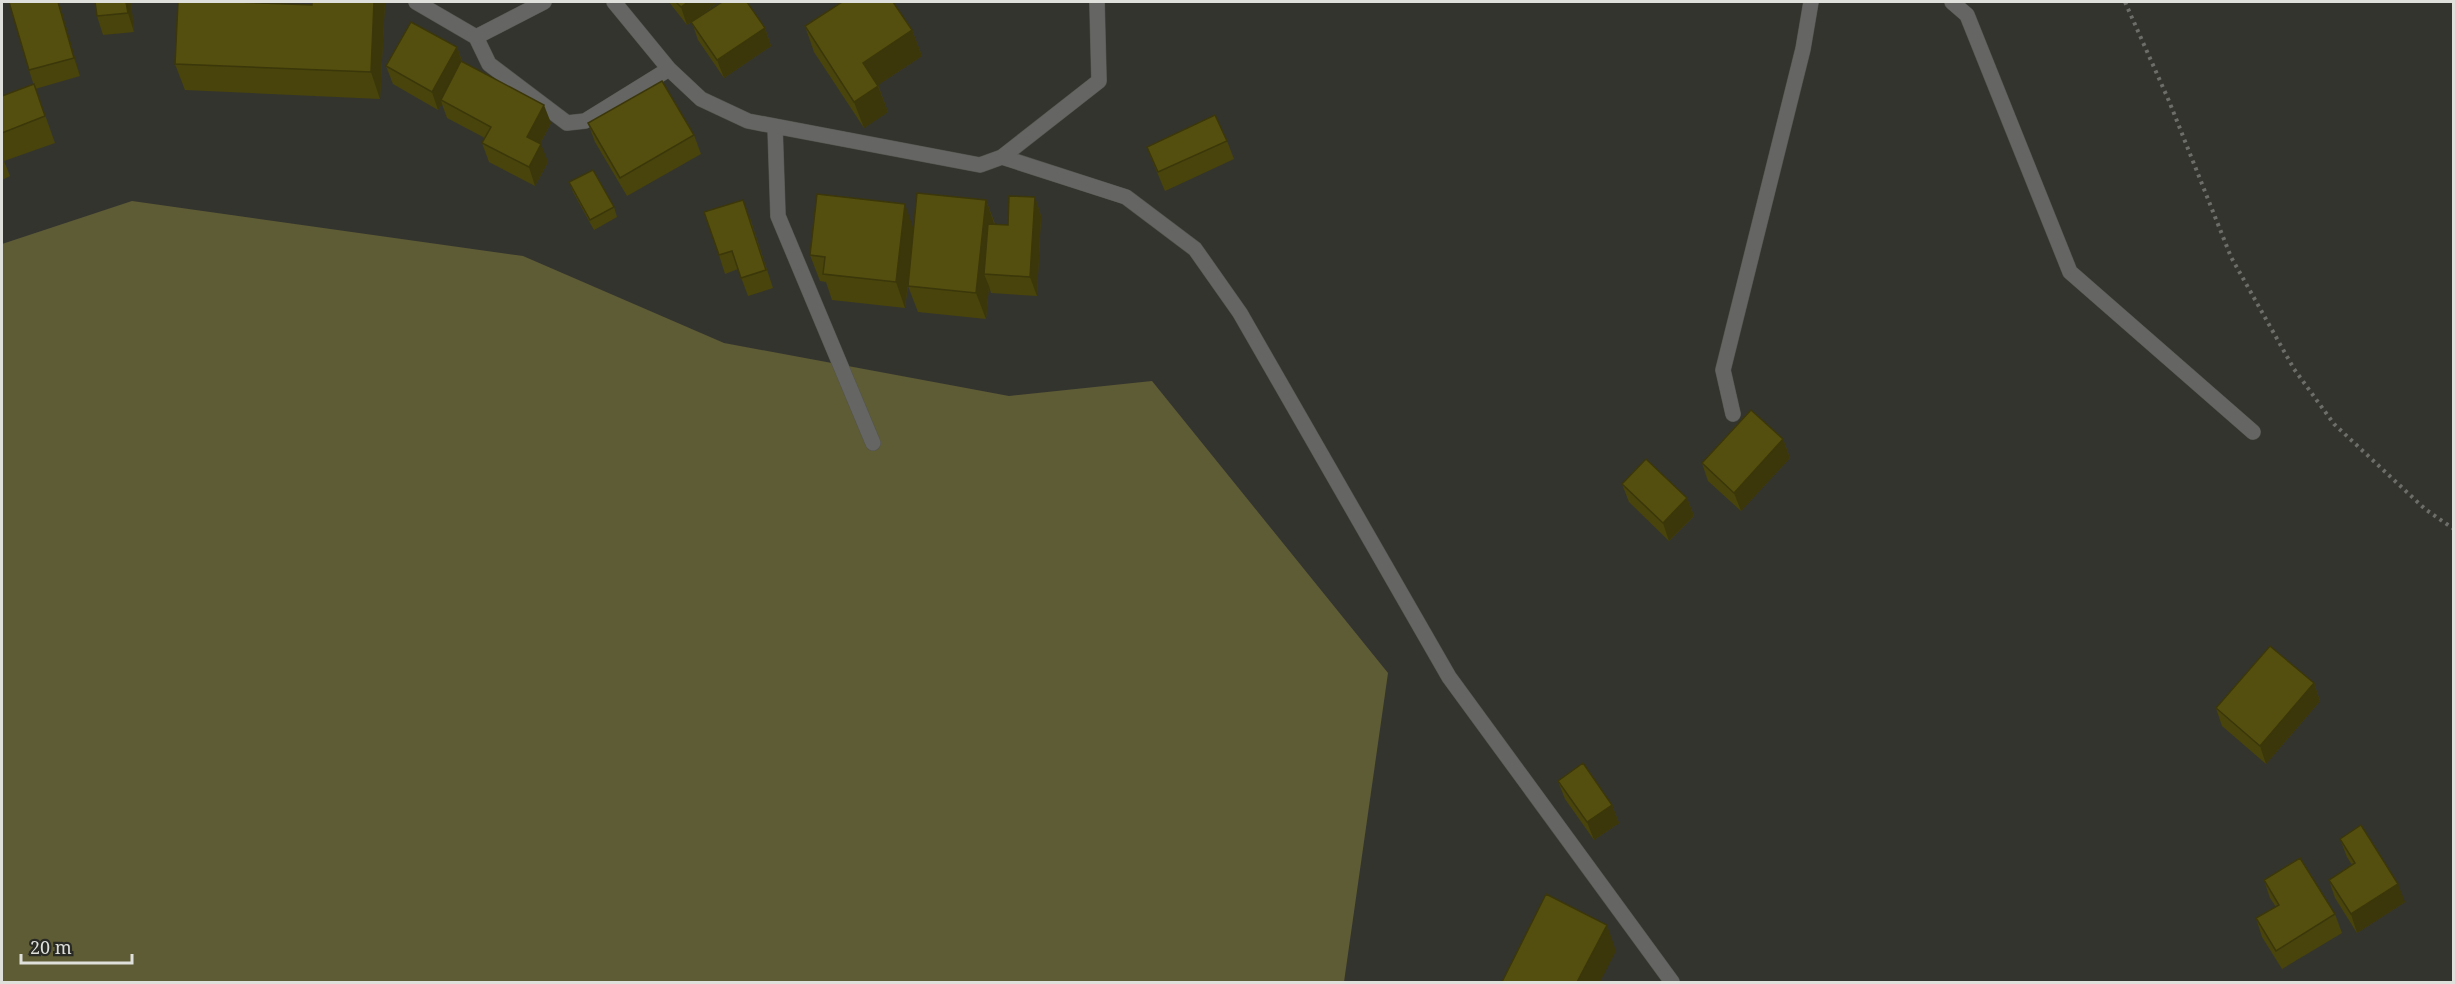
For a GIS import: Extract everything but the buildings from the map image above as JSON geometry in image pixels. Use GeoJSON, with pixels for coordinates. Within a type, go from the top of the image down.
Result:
{"type":"FeatureCollection","features":[{"type":"Feature","properties":{"kind":"street"},"geometry":{"type":"LineString","coordinates":[[416,2],[476,37],[489,64],[567,123],[585,121],[669,69]]}},
{"type":"Feature","properties":{"kind":"street"},"geometry":{"type":"LineString","coordinates":[[476,37],[544,2]]}},
{"type":"Feature","properties":{"kind":"street"},"geometry":{"type":"LineString","coordinates":[[614,2],[669,69],[701,99],[748,121],[980,165],[1002,157],[1099,81],[1097,2]]}},
{"type":"Feature","properties":{"kind":"street"},"geometry":{"type":"LineString","coordinates":[[1732,414],[1723,370],[1803,50],[1811,2]]}},
{"type":"Feature","properties":{"kind":"street"},"geometry":{"type":"LineString","coordinates":[[1952,2],[1967,15],[2070,272],[2253,432]]}},
{"type":"Feature","properties":{"kind":"street"},"geometry":{"type":"LineString","coordinates":[[775,126],[778,216],[873,443]]}},
{"type":"Feature","properties":{"kind":"street"},"geometry":{"type":"LineString","coordinates":[[1002,157],[1126,197],[1195,249],[1240,313],[1449,677],[1672,982]]}},
{"type":"Feature","properties":{"kind":"path"},"geometry":{"type":"LineString","coordinates":[[2125,2],[2169,101],[2231,257],[2294,369],[2334,424],[2425,509],[2454,529]]}},
{"type":"Feature","properties":{"kind":"shaded area"},"geometry":{"type":"Polygon","coordinates":[[[132,201],[523,256],[724,343],[1009,396],[1152,381],[1388,673],[1344,982],[2,982],[2,244],[132,201]]]}}]}
